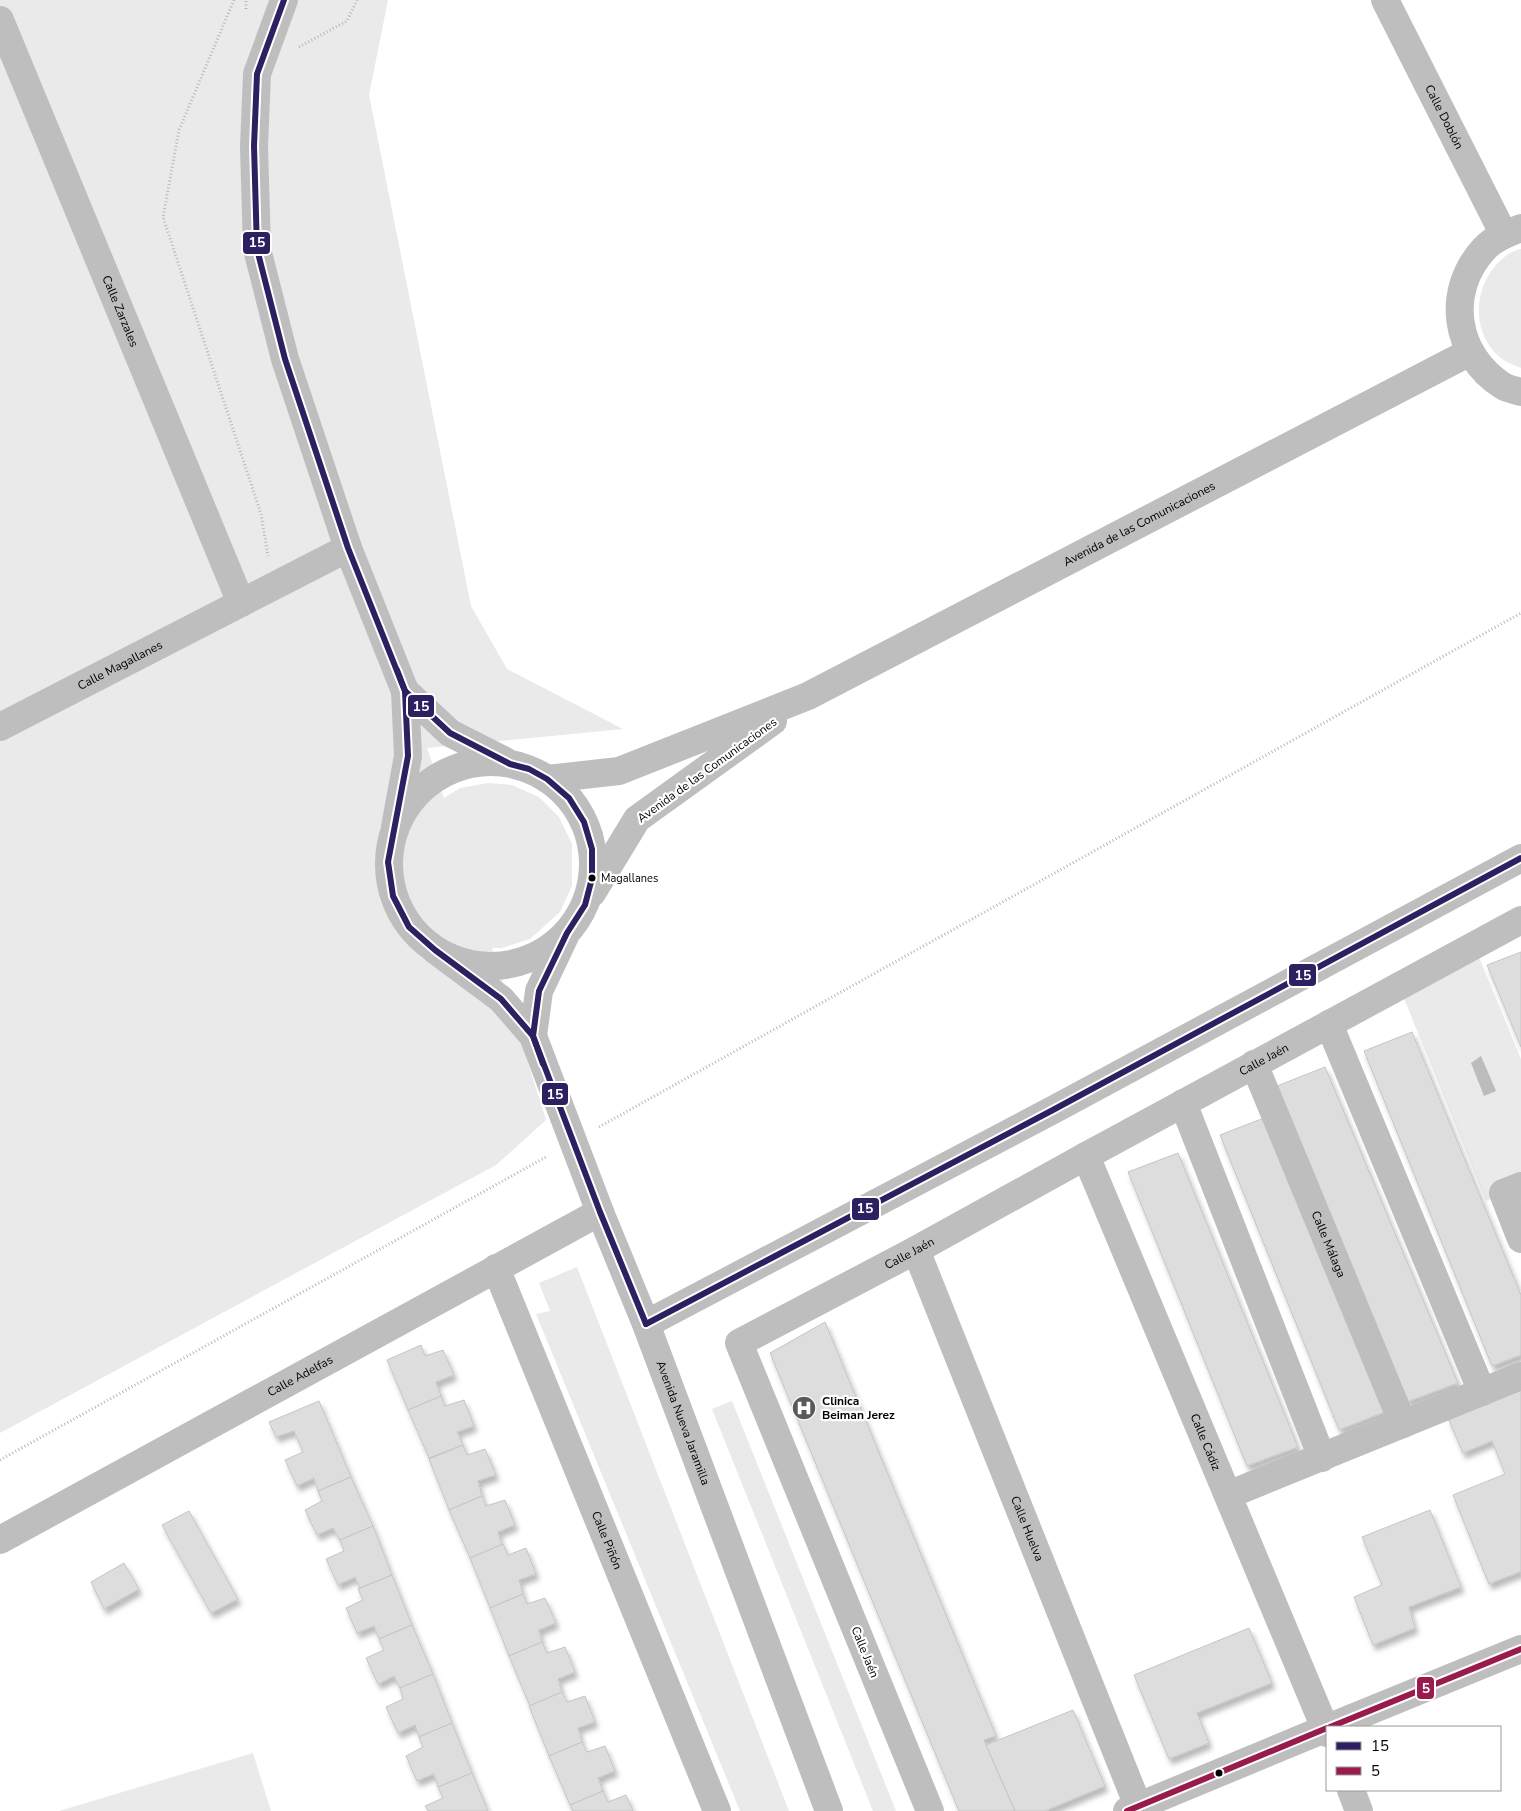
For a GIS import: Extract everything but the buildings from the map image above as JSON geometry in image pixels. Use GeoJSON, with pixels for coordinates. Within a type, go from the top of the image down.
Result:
{"type":"FeatureCollection","features":[{"type":"Feature","properties":{"kind":"street"},"geometry":{"type":"LineString","coordinates":[[284,0],[258,74],[254,146],[257,249],[285,359],[348,548],[405,691],[408,756],[388,862],[393,896],[409,927],[435,950],[461,962],[490,966],[518,963],[544,951],[567,933]]}},
{"type":"Feature","properties":{"kind":"street","name":"Calle Doblón"},"geometry":{"type":"LineString","coordinates":[[1385,0],[1512,231]]}},
{"type":"Feature","properties":{"kind":"street","name":"Calle Zarzales"},"geometry":{"type":"LineString","coordinates":[[0,20],[241,603]]}},
{"type":"Feature","properties":{"kind":"street"},"geometry":{"type":"LineString","coordinates":[[1512,231],[1485,249],[1465,277],[1459,304],[1462,333],[1470,352],[1482,369],[1504,386],[1521,392]]}},
{"type":"Feature","properties":{"kind":"street","name":"Avenida de las Comunicaciones"},"geometry":{"type":"LineString","coordinates":[[547,779],[619,771],[808,696],[1470,352]]}},
{"type":"Feature","properties":{"kind":"street","name":"Calle Magallanes"},"geometry":{"type":"LineString","coordinates":[[0,727],[348,548]]}},
{"type":"Feature","properties":{"kind":"street"},"geometry":{"type":"LineString","coordinates":[[405,691],[450,733],[510,764]]}},
{"type":"Feature","properties":{"kind":"street","name":"Avenida de las Comunicaciones"},"geometry":{"type":"LineString","coordinates":[[567,933],[636,818],[808,696]]}},
{"type":"Feature","properties":{"kind":"street"},"geometry":{"type":"LineString","coordinates":[[395,827],[408,802],[428,782],[454,769],[482,762],[510,764],[529,769],[547,779],[569,798],[584,822],[592,849],[592,878],[585,905]]}},
{"type":"Feature","properties":{"kind":"street"},"geometry":{"type":"LineString","coordinates":[[646,1324],[1042,1115],[1521,858]]}},
{"type":"Feature","properties":{"kind":"street","name":"Calle Jaén"},"geometry":{"type":"LineString","coordinates":[[930,1811],[740,1343],[916,1250],[1182,1103],[1521,920]]}},
{"type":"Feature","properties":{"kind":"street","name":"Avenida Nueva Jaramilla"},"geometry":{"type":"LineString","coordinates":[[532,1036],[539,991],[567,933]]}},
{"type":"Feature","properties":{"kind":"street","name":"Avenida Nueva Jaramilla"},"geometry":{"type":"LineString","coordinates":[[435,950],[501,999],[532,1036],[572,1142],[646,1324],[829,1811]]}},
{"type":"Feature","properties":{"kind":"street"},"geometry":{"type":"LineString","coordinates":[[1329,1024],[1482,1392]]}},
{"type":"Feature","properties":{"kind":"street","name":"Calle Málaga"},"geometry":{"type":"LineString","coordinates":[[1254,1064],[1403,1424]]}},
{"type":"Feature","properties":{"kind":"street"},"geometry":{"type":"LineString","coordinates":[[1182,1103],[1322,1458]]}},
{"type":"Feature","properties":{"kind":"street","name":"Calle Cádiz"},"geometry":{"type":"LineString","coordinates":[[1086,1156],[1327,1726]]}},
{"type":"Feature","properties":{"kind":"street"},"geometry":{"type":"LineString","coordinates":[[1512,1190],[1521,1238]]}},
{"type":"Feature","properties":{"kind":"street","name":"Calle Adelfas"},"geometry":{"type":"LineString","coordinates":[[0,1540],[600,1212]]}},
{"type":"Feature","properties":{"kind":"street","name":"Calle Huelva"},"geometry":{"type":"LineString","coordinates":[[916,1250],[1135,1809]]}},
{"type":"Feature","properties":{"kind":"street","name":"Calle Piñón"},"geometry":{"type":"LineString","coordinates":[[496,1268],[718,1811]]}},
{"type":"Feature","properties":{"kind":"street"},"geometry":{"type":"LineString","coordinates":[[1228,1495],[1521,1376]]}},
{"type":"Feature","properties":{"kind":"street"},"geometry":{"type":"LineString","coordinates":[[1336,1726],[1518,1657]]}},
{"type":"Feature","properties":{"kind":"street"},"geometry":{"type":"LineString","coordinates":[[1135,1809],[1326,1730]]}},
{"type":"Feature","properties":{"kind":"street"},"geometry":{"type":"LineString","coordinates":[[1351,1791],[1359,1811]]}},
{"type":"Feature","properties":{"kind":"path"},"geometry":{"type":"LineString","coordinates":[[234,0],[179,130],[164,217],[261,514],[272,587]]}},
{"type":"Feature","properties":{"kind":"path"},"geometry":{"type":"LineString","coordinates":[[298,48],[347,21],[358,0]]}},
{"type":"Feature","properties":{"kind":"path"},"geometry":{"type":"LineString","coordinates":[[0,1460],[1521,613]]}},
{"type":"Feature","properties":{"kind":"shaded area"},"geometry":{"type":"Polygon","coordinates":[[[0,0],[388,0],[369,95],[471,606],[507,669],[623,729],[427,748],[444,798],[460,788],[488,783],[512,785],[539,797],[559,817],[572,844],[572,886],[560,912],[530,939],[502,948],[492,948],[546,1120],[496,1165],[0,1433],[0,0]]]}},
{"type":"Feature","properties":{"kind":"shaded area"},"geometry":{"type":"Polygon","coordinates":[[[1521,249],[1521,368],[1507,362],[1488,343],[1482,331],[1479,305],[1486,280],[1495,266],[1509,254],[1521,249]]]}},
{"type":"Feature","properties":{"kind":"shaded area"},"geometry":{"type":"Polygon","coordinates":[[[1474,945],[1521,1059],[1521,1186],[1486,1201],[1399,986],[1474,945]]]}},
{"type":"Feature","properties":{"kind":"shaded area"},"geometry":{"type":"Polygon","coordinates":[[[1481,1056],[1496,1091],[1484,1096],[1471,1063],[1481,1056]]]}},
{"type":"Feature","properties":{"kind":"shaded area"},"geometry":{"type":"Polygon","coordinates":[[[577,1267],[789,1811],[740,1811],[536,1314],[550,1311],[539,1283],[577,1267]]]}},
{"type":"Feature","properties":{"kind":"shaded area"},"geometry":{"type":"Polygon","coordinates":[[[732,1401],[896,1811],[873,1811],[712,1409],[732,1401]]]}},
{"type":"Feature","properties":{"kind":"shaded area"},"geometry":{"type":"Polygon","coordinates":[[[253,1753],[271,1811],[59,1811],[253,1753]]]}},
{"type":"Feature","properties":{"kind":"transit line","name":"15"},"geometry":{"type":"LineString","coordinates":[[284,0],[257,74],[254,146],[257,249],[285,359],[348,548],[405,691],[450,733],[510,764],[529,769],[547,779],[569,798],[584,822],[592,849],[592,878],[585,905],[567,933],[539,991],[533,1036],[600,1212],[646,1324]]}},
{"type":"Feature","properties":{"kind":"transit line","name":"15"},"geometry":{"type":"LineString","coordinates":[[397,670],[405,691],[408,756],[388,862],[393,896],[409,927],[435,950],[501,999],[533,1036],[543,1064]]}},
{"type":"Feature","properties":{"kind":"transit line","name":"15"},"geometry":{"type":"LineString","coordinates":[[646,1324],[1051,1111],[1521,858]]}},
{"type":"Feature","properties":{"kind":"transit line","name":"5"},"geometry":{"type":"LineString","coordinates":[[1332,1726],[1521,1649]]}},
{"type":"Feature","properties":{"kind":"transit line","name":"5"},"geometry":{"type":"LineString","coordinates":[[1127,1811],[1326,1728]]}},
{"type":"Feature","properties":{"kind":"place","name":"Magallanes"},"geometry":{"type":"Point","coordinates":[592,878]}},
{"type":"Feature","properties":{"kind":"place","name":"Clinica Beiman Jerez"},"geometry":{"type":"Point","coordinates":[804,1408]}}]}
